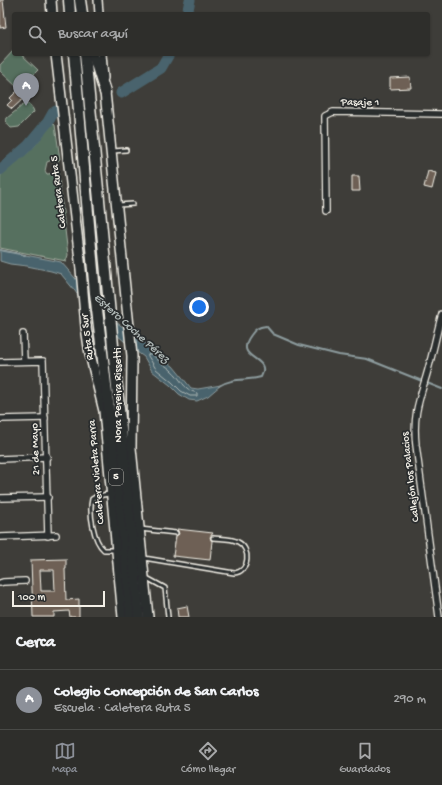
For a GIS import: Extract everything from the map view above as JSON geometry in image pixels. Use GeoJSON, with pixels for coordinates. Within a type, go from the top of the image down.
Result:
{"type":"FeatureCollection","features":[{"type":"Feature","properties":{"kind":"highway"},"geometry":{"type":"LineString","coordinates":[[69,0],[70,12]]}},
{"type":"Feature","properties":{"kind":"highway"},"geometry":{"type":"LineString","coordinates":[[80,0],[82,12]]}},
{"type":"Feature","properties":{"kind":"highway","name":"Ruta 5 Sur"},"geometry":{"type":"LineString","coordinates":[[74,56],[95,293],[123,528],[131,617]]}},
{"type":"Feature","properties":{"kind":"highway","name":"Ruta 5 Sur"},"geometry":{"type":"LineString","coordinates":[[85,56],[139,617]]}},
{"type":"Feature","properties":{"kind":"highway"},"geometry":{"type":"LineString","coordinates":[[93,56],[106,92]]}},
{"type":"Feature","properties":{"kind":"main road"},"geometry":{"type":"LineString","coordinates":[[50,0],[52,12]]}},
{"type":"Feature","properties":{"kind":"main road","name":"Caletera Ruta 5"},"geometry":{"type":"LineString","coordinates":[[56,56],[81,269],[86,327]]}},
{"type":"Feature","properties":{"kind":"main road","name":"Nora Pereira Rissetti"},"geometry":{"type":"LineString","coordinates":[[106,92],[132,356],[131,442],[148,617]]}},
{"type":"Feature","properties":{"kind":"main road","name":"Caletera Violeta Parra"},"geometry":{"type":"LineString","coordinates":[[86,327],[90,354],[104,411],[123,617]]}},
{"type":"Feature","properties":{"kind":"street"},"geometry":{"type":"LineString","coordinates":[[98,0],[99,12]]}},
{"type":"Feature","properties":{"kind":"street","name":"Nora Pereira Rissetti"},"geometry":{"type":"LineString","coordinates":[[102,56],[106,92]]}},
{"type":"Feature","properties":{"kind":"street","name":"Pasaje 1"},"geometry":{"type":"LineString","coordinates":[[326,211],[325,116],[333,112],[442,114]]}},
{"type":"Feature","properties":{"kind":"street","name":"Callejón los Palacios"},"geometry":{"type":"LineString","coordinates":[[439,617],[415,435],[417,406],[440,327],[442,314]]}},
{"type":"Feature","properties":{"kind":"street"},"geometry":{"type":"LineString","coordinates":[[0,362],[24,361],[23,334]]}},
{"type":"Feature","properties":{"kind":"street","name":"21 de Mayo"},"geometry":{"type":"LineString","coordinates":[[24,361],[43,361],[47,457],[48,536]]}},
{"type":"Feature","properties":{"kind":"street"},"geometry":{"type":"LineString","coordinates":[[0,419],[45,418]]}},
{"type":"Feature","properties":{"kind":"street"},"geometry":{"type":"LineString","coordinates":[[0,459],[47,457]]}},
{"type":"Feature","properties":{"kind":"street"},"geometry":{"type":"LineString","coordinates":[[0,498],[48,497]]}},
{"type":"Feature","properties":{"kind":"street"},"geometry":{"type":"LineString","coordinates":[[0,537],[56,535]]}},
{"type":"Feature","properties":{"kind":"street"},"geometry":{"type":"LineString","coordinates":[[0,583],[25,581]]}},
{"type":"Feature","properties":{"kind":"lane"},"geometry":{"type":"LineString","coordinates":[[111,151],[126,150]]}},
{"type":"Feature","properties":{"kind":"lane"},"geometry":{"type":"LineString","coordinates":[[116,205],[133,204]]}},
{"type":"Feature","properties":{"kind":"lane"},"geometry":{"type":"LineString","coordinates":[[111,493],[97,496],[92,499],[90,507],[92,522],[100,547],[104,550],[116,549]]}},
{"type":"Feature","properties":{"kind":"lane"},"geometry":{"type":"LineString","coordinates":[[139,529],[176,533]]}},
{"type":"Feature","properties":{"kind":"lane"},"geometry":{"type":"LineString","coordinates":[[142,558],[234,573],[239,573],[244,569],[247,564],[246,554],[241,544],[233,540],[213,538]]}},
{"type":"Feature","properties":{"kind":"lane"},"geometry":{"type":"LineString","coordinates":[[143,576],[165,588],[168,617]]}},
{"type":"Feature","properties":{"kind":"green space"},"geometry":{"type":"Polygon","coordinates":[[[12,52],[12,56],[23,56],[38,70],[19,89],[0,71],[0,65],[12,52]]]}},
{"type":"Feature","properties":{"kind":"green space"},"geometry":{"type":"Polygon","coordinates":[[[29,104],[34,112],[19,127],[11,128],[6,119],[23,105],[29,104]]]}},
{"type":"Feature","properties":{"kind":"green space"},"geometry":{"type":"Polygon","coordinates":[[[53,123],[55,125],[60,159],[57,162],[52,160],[47,162],[45,171],[47,174],[58,173],[68,255],[66,261],[0,248],[0,176],[32,149],[53,123]]]}},
{"type":"Feature","properties":{"kind":"water"},"geometry":{"type":"Polygon","coordinates":[[[0,250],[61,262],[82,286],[90,300],[102,312],[145,343],[173,366],[191,388],[198,389],[221,385],[208,396],[197,401],[189,400],[179,394],[152,371],[144,357],[116,334],[103,327],[92,317],[75,291],[61,274],[0,261],[0,250]]]}},
{"type":"Feature","properties":{"kind":"building"},"geometry":{"type":"Polygon","coordinates":[[[0,0],[3,0],[6,27],[0,28],[0,0]]]}},
{"type":"Feature","properties":{"kind":"building"},"geometry":{"type":"Polygon","coordinates":[[[410,77],[411,88],[390,89],[390,78],[410,77]]]}},
{"type":"Feature","properties":{"kind":"building"},"geometry":{"type":"Polygon","coordinates":[[[17,91],[24,98],[12,109],[7,105],[12,100],[10,98],[17,91]]]}},
{"type":"Feature","properties":{"kind":"building"},"geometry":{"type":"Polygon","coordinates":[[[428,171],[436,173],[432,189],[424,187],[428,171]]]}},
{"type":"Feature","properties":{"kind":"building"},"geometry":{"type":"Polygon","coordinates":[[[352,176],[359,176],[360,191],[352,191],[352,176]]]}},
{"type":"Feature","properties":{"kind":"building"},"geometry":{"type":"Polygon","coordinates":[[[177,529],[213,533],[210,537],[212,541],[210,560],[173,556],[176,536],[179,534],[177,529]]]}},
{"type":"Feature","properties":{"kind":"building"},"geometry":{"type":"Polygon","coordinates":[[[66,559],[66,600],[79,599],[79,617],[70,617],[69,611],[54,612],[54,617],[33,617],[31,560],[66,559]],[[40,570],[41,591],[55,591],[54,570],[40,570]]]}},
{"type":"Feature","properties":{"kind":"building"},"geometry":{"type":"Polygon","coordinates":[[[187,606],[189,617],[178,617],[177,608],[187,606]]]}},
{"type":"Feature","properties":{"kind":"waterway"},"geometry":{"type":"LineString","coordinates":[[187,12],[190,0]]}},
{"type":"Feature","properties":{"kind":"waterway"},"geometry":{"type":"LineString","coordinates":[[121,93],[161,68],[168,56]]}},
{"type":"Feature","properties":{"kind":"waterway"},"geometry":{"type":"LineString","coordinates":[[0,170],[28,146],[56,111]]}},
{"type":"Feature","properties":{"kind":"waterway","name":"Estero Coche Pérez"},"geometry":{"type":"LineString","coordinates":[[0,250],[25,255]]}},
{"type":"Feature","properties":{"kind":"waterway","name":"Estero Coche Pérez"},"geometry":{"type":"LineString","coordinates":[[219,386],[231,381],[261,377],[263,370],[262,365],[249,354],[246,349],[246,343],[255,330],[266,326],[273,334],[299,345],[339,355],[367,359],[442,389]]}},
{"type":"Feature","properties":{"kind":"place","name":"Colegio Concepción de San Carlos"},"geometry":{"type":"Point","coordinates":[26,106]}}]}
